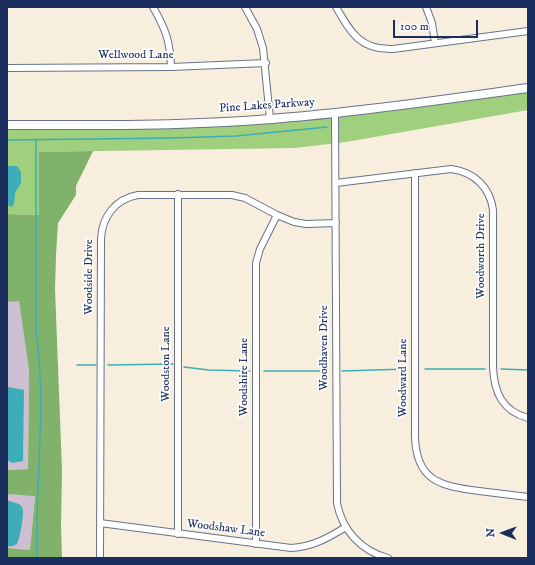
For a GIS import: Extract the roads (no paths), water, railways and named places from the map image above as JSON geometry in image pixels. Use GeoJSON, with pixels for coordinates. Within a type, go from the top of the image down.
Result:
{"type":"FeatureCollection","features":[{"type":"Feature","properties":{"kind":"street"},"geometry":{"type":"LineString","coordinates":[[153,7],[163,24],[167,36],[170,47],[171,67]]}},
{"type":"Feature","properties":{"kind":"street"},"geometry":{"type":"LineString","coordinates":[[245,7],[263,48],[266,63],[270,119]]}},
{"type":"Feature","properties":{"kind":"street"},"geometry":{"type":"LineString","coordinates":[[336,7],[354,36],[363,43],[380,49],[393,49],[528,31]]}},
{"type":"Feature","properties":{"kind":"street"},"geometry":{"type":"LineString","coordinates":[[426,7],[432,23],[435,43]]}},
{"type":"Feature","properties":{"kind":"street","name":"Wellwood Lane"},"geometry":{"type":"LineString","coordinates":[[7,68],[171,67],[266,63]]}},
{"type":"Feature","properties":{"kind":"street","name":"Pine Lakes Parkway"},"geometry":{"type":"LineString","coordinates":[[7,125],[152,125],[270,119],[336,113],[528,88]]}},
{"type":"Feature","properties":{"kind":"street","name":"Woodhaven Drive"},"geometry":{"type":"LineString","coordinates":[[336,113],[337,507],[346,527],[354,537],[364,547],[374,553],[388,558]]}},
{"type":"Feature","properties":{"kind":"street","name":"Woodworth Drive"},"geometry":{"type":"LineString","coordinates":[[336,183],[450,169],[465,172],[479,182],[488,194],[492,204],[494,384],[499,397],[505,405],[515,413],[528,418]]}},
{"type":"Feature","properties":{"kind":"street","name":"Woodward Lane"},"geometry":{"type":"LineString","coordinates":[[415,173],[415,436],[418,458],[422,466],[434,480],[445,485],[528,497]]}},
{"type":"Feature","properties":{"kind":"street","name":"Woodston Lane"},"geometry":{"type":"LineString","coordinates":[[178,194],[178,534]]}},
{"type":"Feature","properties":{"kind":"street","name":"Woodside Drive"},"geometry":{"type":"LineString","coordinates":[[100,558],[102,230],[106,217],[110,211],[117,204],[126,199],[142,195],[225,194],[248,199],[277,215],[302,223],[336,223]]}},
{"type":"Feature","properties":{"kind":"street","name":"Woodshire Lane"},"geometry":{"type":"LineString","coordinates":[[256,544],[256,262],[260,249],[277,215]]}},
{"type":"Feature","properties":{"kind":"street","name":"Woodshaw Lane"},"geometry":{"type":"LineString","coordinates":[[100,523],[286,548],[305,546],[324,540],[346,527]]}},
{"type":"Feature","properties":{"kind":"water"},"geometry":{"type":"Polygon","coordinates":[[[7,166],[17,166],[21,172],[21,183],[15,193],[14,204],[12,207],[7,203],[7,166]]]}},
{"type":"Feature","properties":{"kind":"water"},"geometry":{"type":"Polygon","coordinates":[[[9,387],[24,390],[23,461],[12,463],[7,460],[7,388],[9,387]]]}},
{"type":"Feature","properties":{"kind":"water"},"geometry":{"type":"Polygon","coordinates":[[[7,500],[19,504],[23,510],[18,542],[12,546],[7,546],[7,500]]]}},
{"type":"Feature","properties":{"kind":"waterway"},"geometry":{"type":"LineString","coordinates":[[7,140],[236,136],[327,127]]}},
{"type":"Feature","properties":{"kind":"waterway"},"geometry":{"type":"LineString","coordinates":[[36,140],[36,330],[41,387],[37,558]]}},
{"type":"Feature","properties":{"kind":"waterway"},"geometry":{"type":"LineString","coordinates":[[108,365],[173,364]]}},
{"type":"Feature","properties":{"kind":"waterway"},"geometry":{"type":"LineString","coordinates":[[77,365],[96,365]]}},
{"type":"Feature","properties":{"kind":"waterway"},"geometry":{"type":"LineString","coordinates":[[184,367],[209,370],[250,371]]}},
{"type":"Feature","properties":{"kind":"waterway"},"geometry":{"type":"LineString","coordinates":[[342,371],[407,369]]}},
{"type":"Feature","properties":{"kind":"waterway"},"geometry":{"type":"LineString","coordinates":[[425,369],[485,369]]}},
{"type":"Feature","properties":{"kind":"waterway"},"geometry":{"type":"LineString","coordinates":[[501,369],[528,370]]}},
{"type":"Feature","properties":{"kind":"waterway"},"geometry":{"type":"LineString","coordinates":[[264,371],[327,371]]}}]}
